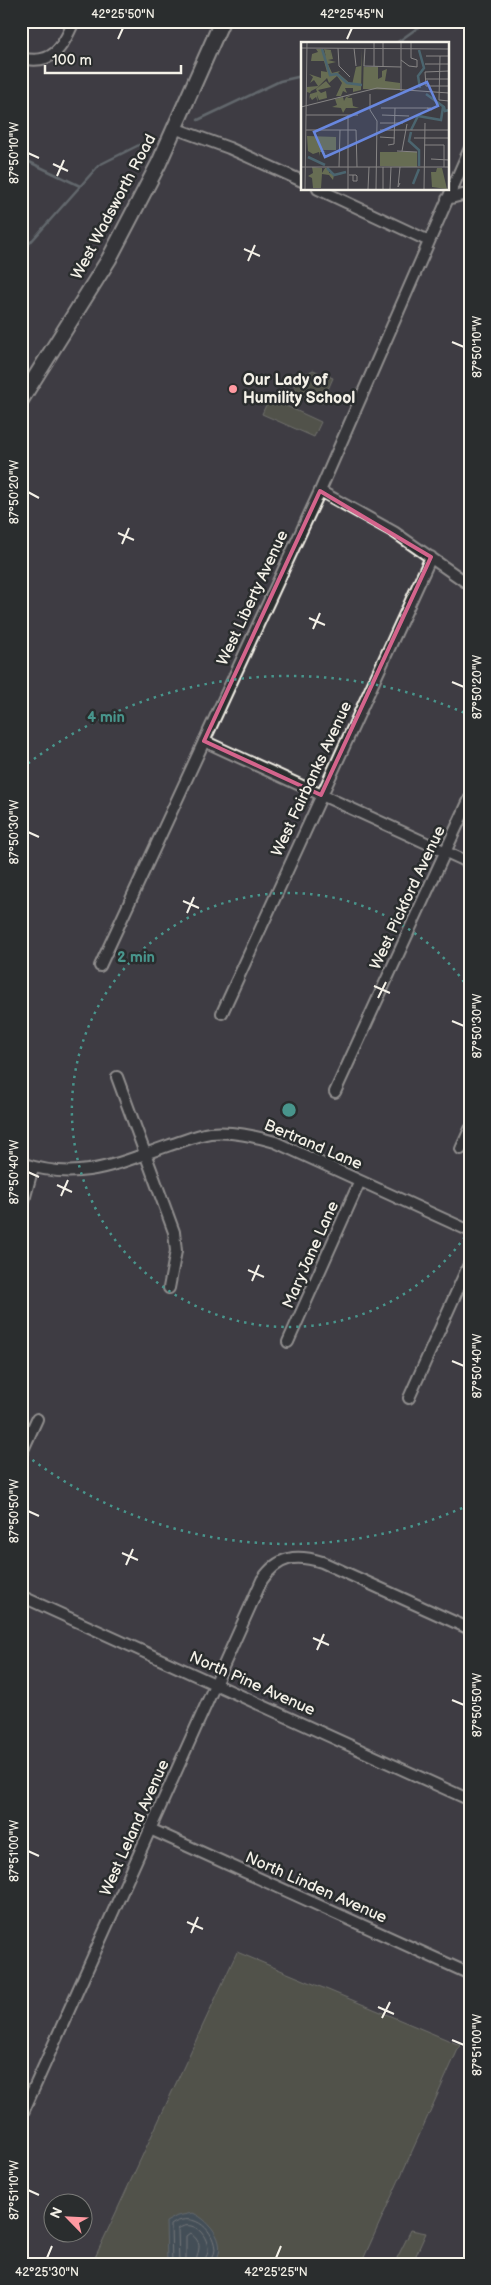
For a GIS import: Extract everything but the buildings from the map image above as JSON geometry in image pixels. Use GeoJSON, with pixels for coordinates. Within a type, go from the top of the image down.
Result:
{"type":"FeatureCollection","features":[{"type":"Feature","properties":{"kind":"main road","name":"West Wadsworth Road"},"geometry":{"type":"LineString","coordinates":[[21,400],[108,259],[159,163],[222,21]]}},
{"type":"Feature","properties":{"kind":"street"},"geometry":{"type":"LineString","coordinates":[[21,58],[42,60],[59,51],[74,21]]}},
{"type":"Feature","properties":{"kind":"street"},"geometry":{"type":"LineString","coordinates":[[174,128],[229,148],[301,181]]}},
{"type":"Feature","properties":{"kind":"street","name":"West Liberty Avenue"},"geometry":{"type":"LineString","coordinates":[[100,966],[320,490],[470,148]]}},
{"type":"Feature","properties":{"kind":"street"},"geometry":{"type":"LineString","coordinates":[[320,190],[429,241]]}},
{"type":"Feature","properties":{"kind":"street"},"geometry":{"type":"LineString","coordinates":[[447,199],[470,193]]}},
{"type":"Feature","properties":{"kind":"street"},"geometry":{"type":"LineString","coordinates":[[320,490],[394,532],[470,585]]}},
{"type":"Feature","properties":{"kind":"street","name":"West Fairbanks Avenue"},"geometry":{"type":"LineString","coordinates":[[222,1013],[431,558]]}},
{"type":"Feature","properties":{"kind":"street"},"geometry":{"type":"LineString","coordinates":[[204,741],[470,863]]}},
{"type":"Feature","properties":{"kind":"street","name":"West Pickford Avenue"},"geometry":{"type":"LineString","coordinates":[[335,1092],[470,798]]}},
{"type":"Feature","properties":{"kind":"street"},"geometry":{"type":"LineString","coordinates":[[117,1077],[174,1232],[176,1251],[169,1288]]}},
{"type":"Feature","properties":{"kind":"street"},"geometry":{"type":"LineString","coordinates":[[461,1149],[470,1129]]}},
{"type":"Feature","properties":{"kind":"street","name":"Bertrand Lane"},"geometry":{"type":"LineString","coordinates":[[21,1163],[52,1171],[78,1172],[118,1164],[208,1134],[225,1132],[246,1134],[275,1142],[470,1231]]}},
{"type":"Feature","properties":{"kind":"street"},"geometry":{"type":"LineString","coordinates":[[21,1211],[33,1167]]}},
{"type":"Feature","properties":{"kind":"street","name":"Mary Jane Lane"},"geometry":{"type":"LineString","coordinates":[[288,1342],[360,1181]]}},
{"type":"Feature","properties":{"kind":"street"},"geometry":{"type":"LineString","coordinates":[[409,1398],[470,1262]]}},
{"type":"Feature","properties":{"kind":"street"},"geometry":{"type":"LineString","coordinates":[[21,1454],[37,1419]]}},
{"type":"Feature","properties":{"kind":"street","name":"West Leland Avenue"},"geometry":{"type":"LineString","coordinates":[[21,2117],[262,1580],[268,1571],[286,1560],[303,1556],[322,1562],[470,1629]]}},
{"type":"Feature","properties":{"kind":"street","name":"North Pine Avenue"},"geometry":{"type":"LineString","coordinates":[[21,1596],[470,1800]]}},
{"type":"Feature","properties":{"kind":"street","name":"North Linden Avenue"},"geometry":{"type":"LineString","coordinates":[[150,1829],[470,1974]]}},
{"type":"Feature","properties":{"kind":"highlighted area"},"geometry":{"type":"Polygon","coordinates":[[[320,491],[431,557],[321,795],[204,741],[320,491]]]}},
{"type":"Feature","properties":{"kind":"green space"},"geometry":{"type":"Polygon","coordinates":[[[313,370],[333,378],[322,403],[298,395],[294,386],[295,380],[313,370]]]}},
{"type":"Feature","properties":{"kind":"green space"},"geometry":{"type":"Polygon","coordinates":[[[269,398],[321,422],[314,437],[262,414],[269,398]]]}},
{"type":"Feature","properties":{"kind":"green space"},"geometry":{"type":"Polygon","coordinates":[[[237,1952],[460,2045],[361,2264],[92,2264],[237,1952]]]}},
{"type":"Feature","properties":{"kind":"green space"},"geometry":{"type":"Polygon","coordinates":[[[411,2230],[426,2233],[412,2264],[394,2264],[411,2230]]]}},
{"type":"Feature","properties":{"kind":"water"},"geometry":{"type":"Polygon","coordinates":[[[193,2213],[206,2222],[216,2235],[220,2250],[218,2257],[213,2264],[167,2264],[166,2222],[177,2216],[193,2213]]]}},
{"type":"Feature","properties":{"kind":"waterway"},"geometry":{"type":"LineString","coordinates":[[398,42],[427,21]]}},
{"type":"Feature","properties":{"kind":"waterway"},"geometry":{"type":"LineString","coordinates":[[198,120],[280,81],[301,76]]}},
{"type":"Feature","properties":{"kind":"waterway"},"geometry":{"type":"LineString","coordinates":[[21,253],[99,165],[151,139]]}},
{"type":"Feature","properties":{"kind":"waterway"},"geometry":{"type":"LineString","coordinates":[[21,158],[80,186]]}},
{"type":"Feature","properties":{"kind":"place","name":"Our Lady of Humility School"},"geometry":{"type":"Point","coordinates":[233,389]}}]}
